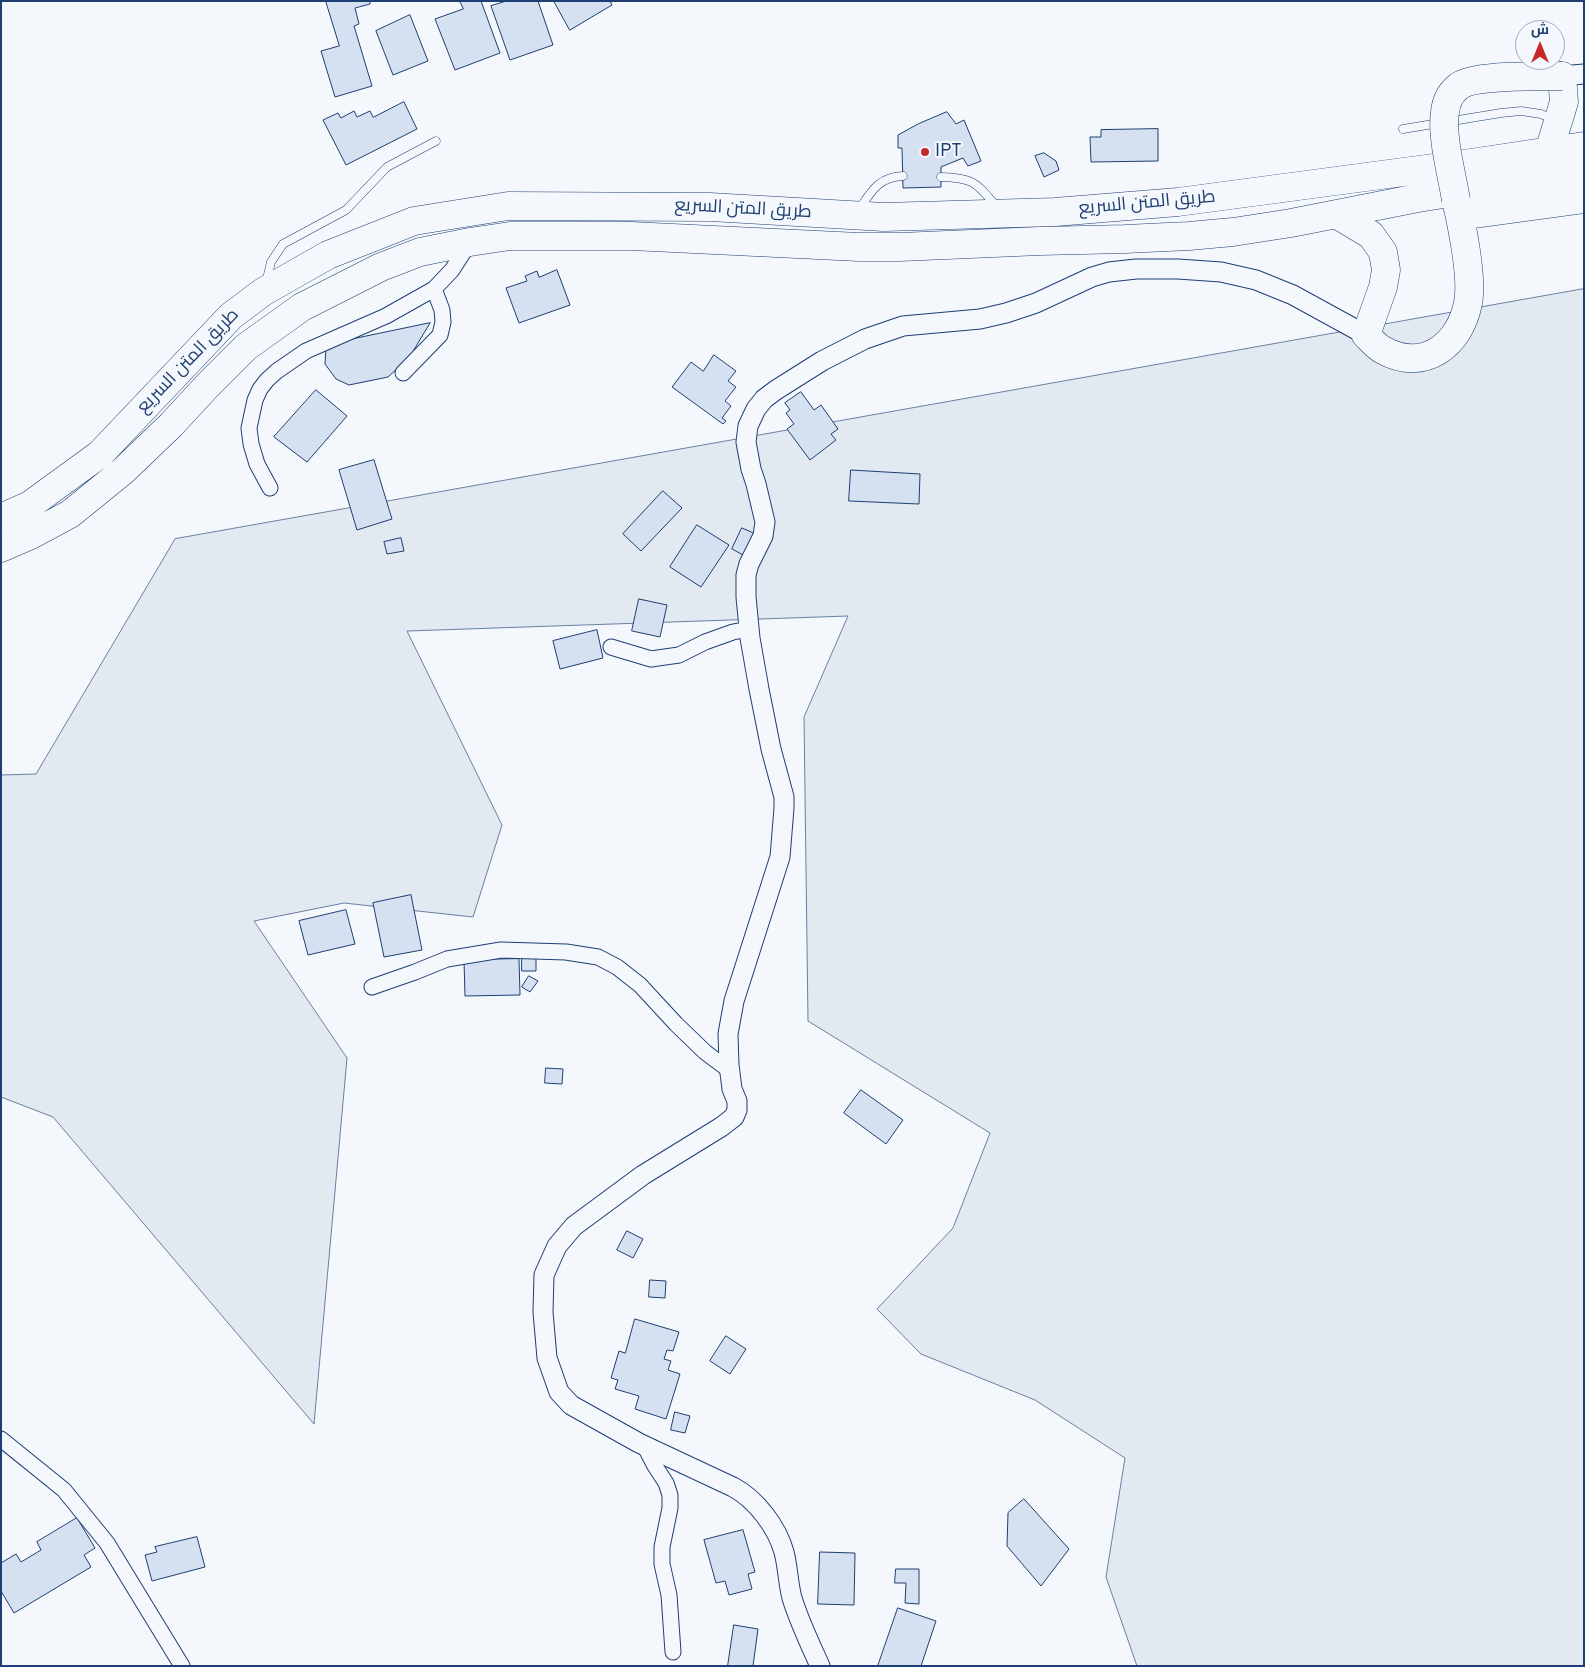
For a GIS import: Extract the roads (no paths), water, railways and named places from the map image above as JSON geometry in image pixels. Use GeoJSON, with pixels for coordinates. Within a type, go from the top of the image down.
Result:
{"type":"FeatureCollection","features":[{"type":"Feature","properties":{"kind":"highway"},"geometry":{"type":"LineString","coordinates":[[1336,214],[1371,235],[1383,252],[1386,270],[1383,288],[1366,335],[1383,350],[1414,359],[1427,357],[1442,349],[1456,335],[1462,324],[1468,302],[1468,278],[1445,136],[1444,113],[1448,97],[1459,86],[1470,81],[1490,78],[1567,94]]}},
{"type":"Feature","properties":{"kind":"highway"},"geometry":{"type":"LineString","coordinates":[[1567,94],[1584,132]]}},
{"type":"Feature","properties":{"kind":"highway"},"geometry":{"type":"LineString","coordinates":[[1549,151],[1567,94]]}},
{"type":"Feature","properties":{"kind":"highway","name":"طريق المتن السريع"},"geometry":{"type":"LineString","coordinates":[[1,518],[30,505],[100,454],[231,316],[263,292],[328,255],[414,221],[508,206],[710,207],[884,217],[1055,212],[1178,202],[1584,146]]}},
{"type":"Feature","properties":{"kind":"highway","name":"طريق المتن السريع"},"geometry":{"type":"LineString","coordinates":[[1,548],[31,535],[70,514],[123,471],[165,432],[246,347],[302,307],[381,267],[420,252],[510,236],[593,236],[900,247],[1040,241],[1125,240],[1198,235],[1233,232],[1418,198],[1584,172]]}},
{"type":"Feature","properties":{"kind":"highway"},"geometry":{"type":"LineString","coordinates":[[1458,208],[1584,199]]}},
{"type":"Feature","properties":{"kind":"street"},"geometry":{"type":"LineString","coordinates":[[270,488],[257,464],[251,444],[249,428],[255,400],[260,388],[277,370],[306,352],[386,316],[434,289],[452,270],[470,242]]}},
{"type":"Feature","properties":{"kind":"street"},"geometry":{"type":"LineString","coordinates":[[820,1666],[792,1597],[784,1551],[758,1505],[733,1486],[644,1445],[571,1405],[560,1392],[547,1358],[543,1312],[544,1275],[557,1246],[574,1226],[643,1176],[721,1128],[734,1117],[737,1110],[737,1101],[732,1089],[728,1034],[734,1000],[780,857],[784,808],[784,797],[771,749],[749,629],[746,575],[749,564],[763,536],[765,522],[746,442],[748,426],[756,409],[764,399],[822,361],[864,338],[903,326],[980,319],[1006,313],[1036,303],[1092,277],[1110,272],[1136,269],[1178,269],[1221,272],[1256,280],[1293,295],[1366,335]]}},
{"type":"Feature","properties":{"kind":"street"},"geometry":{"type":"LineString","coordinates":[[403,373],[440,335],[443,322],[442,310],[434,289]]}},
{"type":"Feature","properties":{"kind":"street"},"geometry":{"type":"LineString","coordinates":[[611,647],[651,659],[679,655],[705,642],[733,632],[749,629]]}},
{"type":"Feature","properties":{"kind":"street"},"geometry":{"type":"LineString","coordinates":[[372,987],[447,959],[501,950],[566,952],[598,957],[617,967],[640,984],[676,1024],[705,1052],[730,1070]]}},
{"type":"Feature","properties":{"kind":"street"},"geometry":{"type":"LineString","coordinates":[[1,1439],[64,1490],[107,1543],[182,1666]]}},
{"type":"Feature","properties":{"kind":"street"},"geometry":{"type":"LineString","coordinates":[[644,1445],[666,1483],[670,1495],[670,1508],[662,1548],[662,1564],[671,1610],[672,1652]]}},
{"type":"Feature","properties":{"kind":"lane"},"geometry":{"type":"LineString","coordinates":[[1403,129],[1501,113],[1521,111],[1540,114],[1567,94]]}},
{"type":"Feature","properties":{"kind":"lane"},"geometry":{"type":"LineString","coordinates":[[263,292],[271,262],[283,244],[346,210],[387,167],[436,142]]}},
{"type":"Feature","properties":{"kind":"lane"},"geometry":{"type":"LineString","coordinates":[[855,216],[879,183],[894,176],[903,176]]}},
{"type":"Feature","properties":{"kind":"lane"},"geometry":{"type":"LineString","coordinates":[[941,177],[962,178],[972,181],[1003,214]]}},
{"type":"Feature","properties":{"kind":"place","name":"IPT"},"geometry":{"type":"Point","coordinates":[925,152]}}]}
